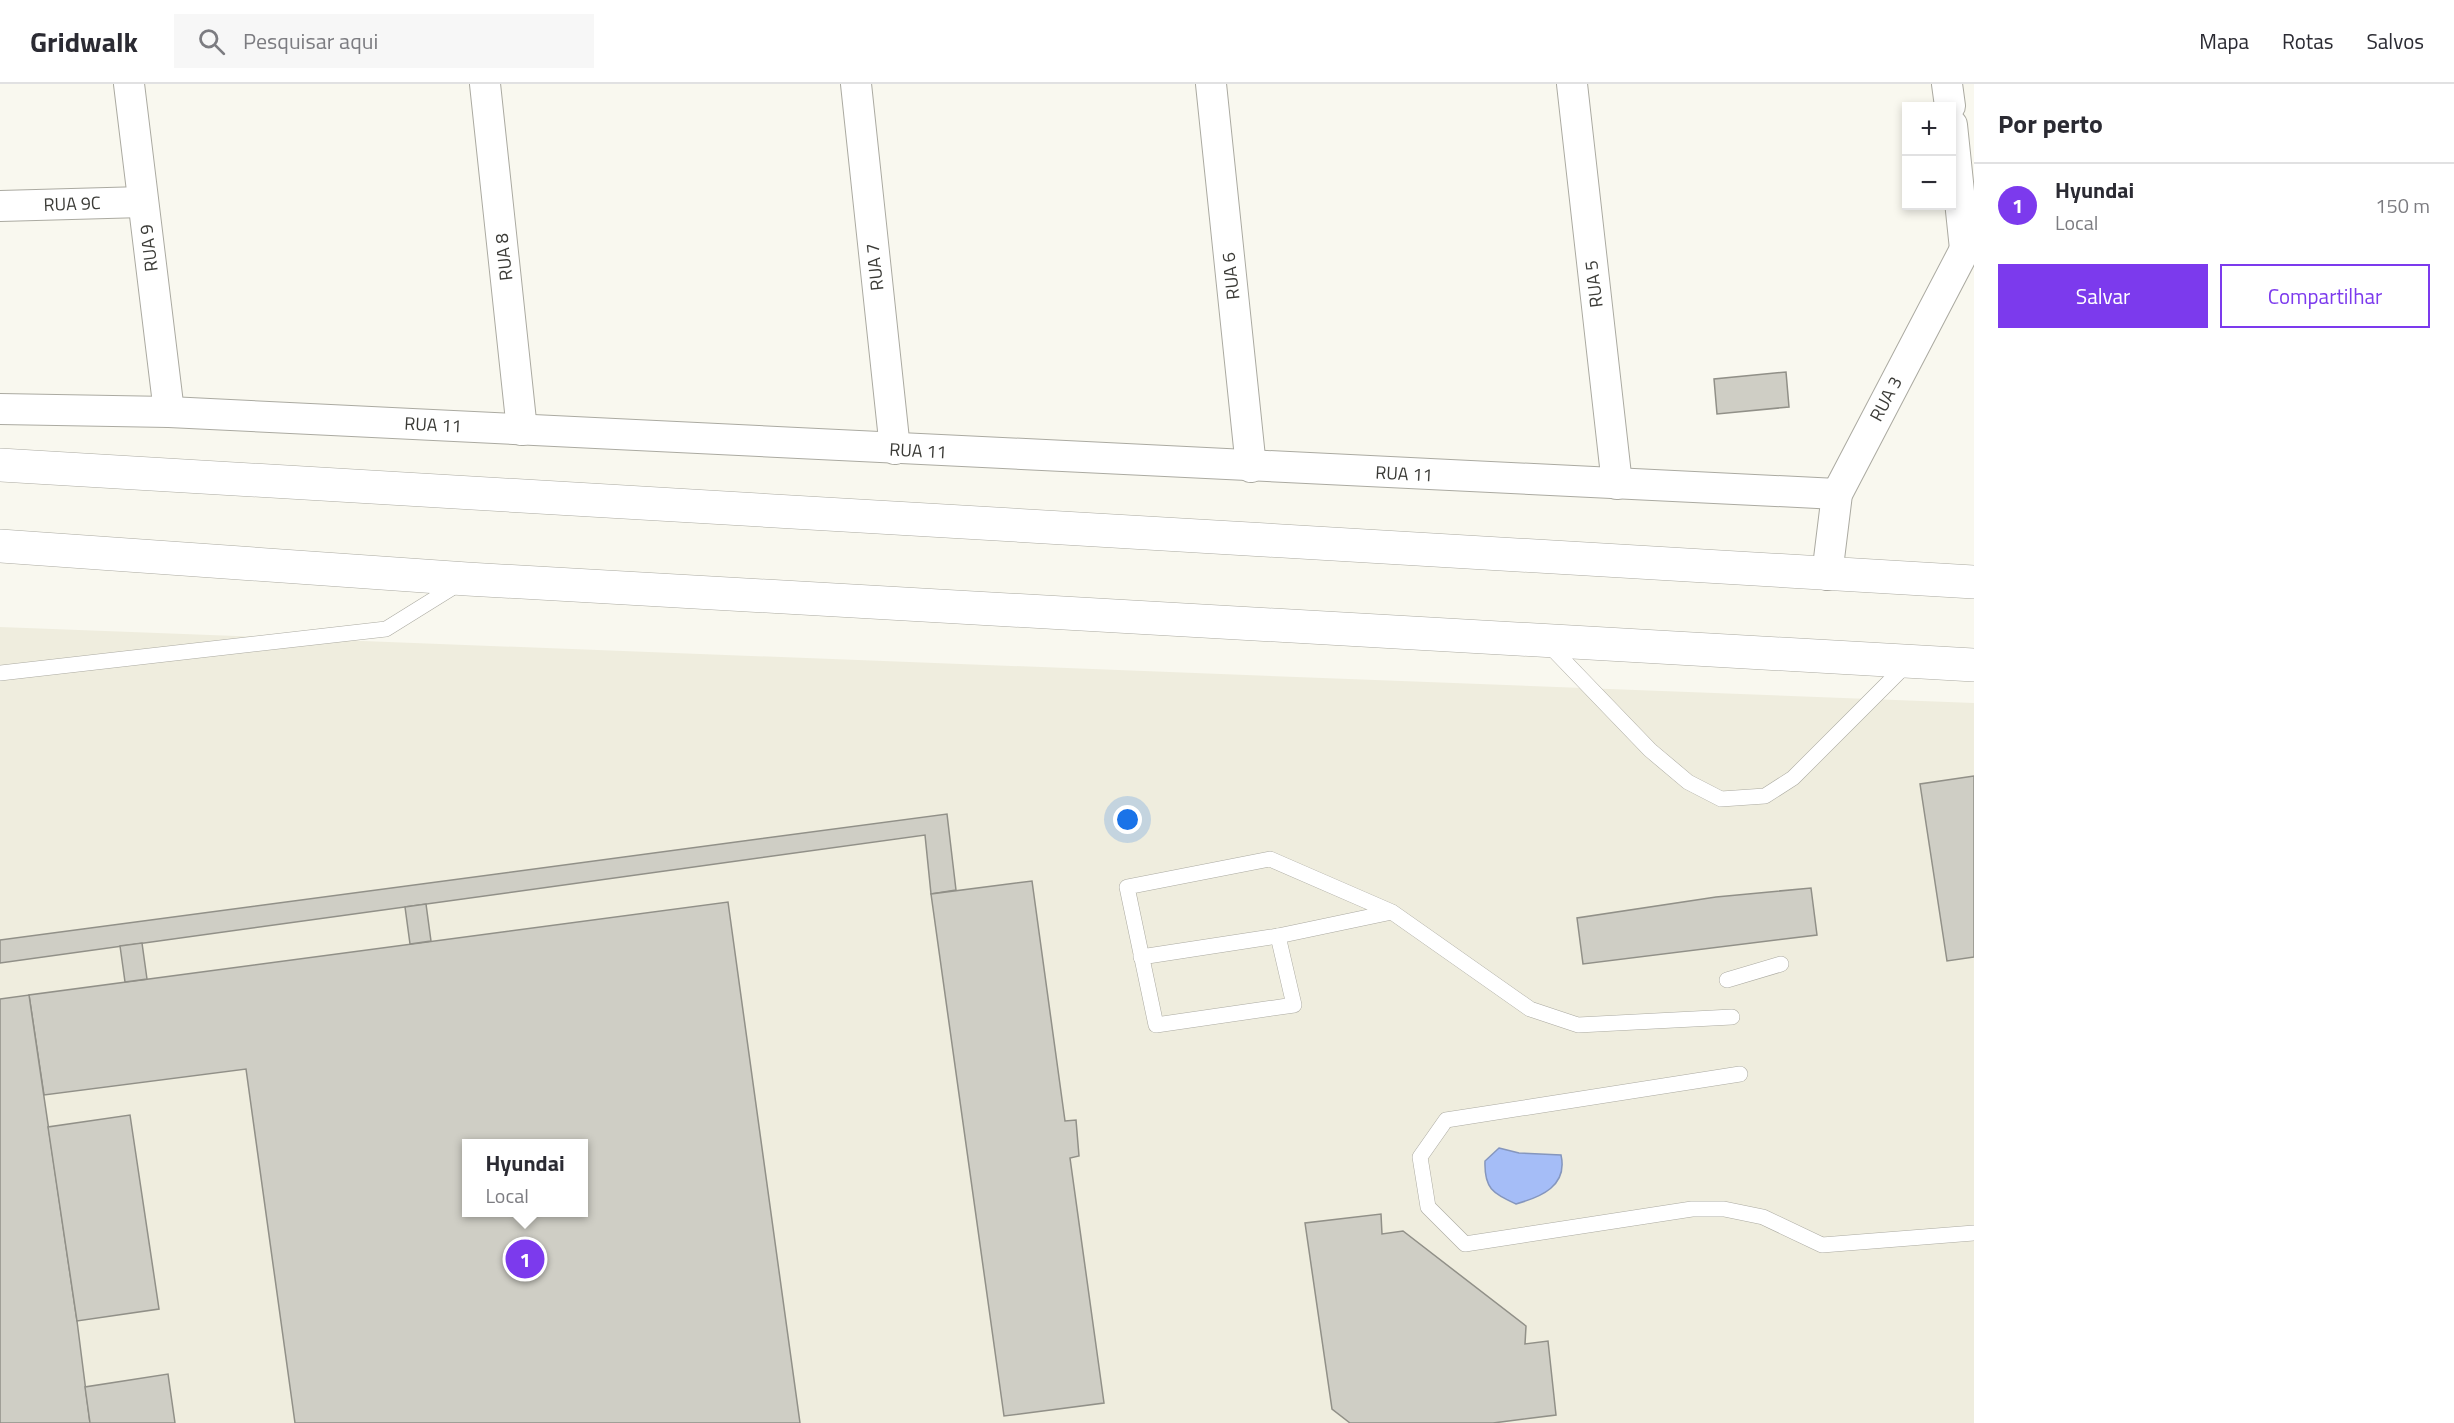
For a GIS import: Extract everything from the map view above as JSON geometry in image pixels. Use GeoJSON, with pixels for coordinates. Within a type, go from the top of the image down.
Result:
{"type":"FeatureCollection","features":[{"type":"Feature","properties":{"kind":"main road"},"geometry":{"type":"LineString","coordinates":[[0,465],[1974,582]]}},
{"type":"Feature","properties":{"kind":"main road"},"geometry":{"type":"LineString","coordinates":[[0,546],[467,579],[1974,665]]}},
{"type":"Feature","properties":{"kind":"street","name":"RUA 9"},"geometry":{"type":"LineString","coordinates":[[129,84],[168,412]]}},
{"type":"Feature","properties":{"kind":"street","name":"RUA 8"},"geometry":{"type":"LineString","coordinates":[[485,84],[522,430]]}},
{"type":"Feature","properties":{"kind":"street","name":"RUA 7"},"geometry":{"type":"LineString","coordinates":[[855,84],[895,449]]}},
{"type":"Feature","properties":{"kind":"street","name":"RUA 6"},"geometry":{"type":"LineString","coordinates":[[1211,84],[1251,467]]}},
{"type":"Feature","properties":{"kind":"street","name":"RUA 5"},"geometry":{"type":"LineString","coordinates":[[1572,84],[1617,484]]}},
{"type":"Feature","properties":{"kind":"street"},"geometry":{"type":"LineString","coordinates":[[1947,84],[1949,102]]}},
{"type":"Feature","properties":{"kind":"street"},"geometry":{"type":"LineString","coordinates":[[1956,152],[1969,240]]}},
{"type":"Feature","properties":{"kind":"street","name":"RUA 9C"},"geometry":{"type":"LineString","coordinates":[[0,206],[143,202]]}},
{"type":"Feature","properties":{"kind":"street","name":"RUA 3"},"geometry":{"type":"LineString","coordinates":[[1827,575],[1837,494],[1969,240]]}},
{"type":"Feature","properties":{"kind":"street","name":"RUA 11"},"geometry":{"type":"LineString","coordinates":[[0,409],[168,412],[1837,494]]}},
{"type":"Feature","properties":{"kind":"lane"},"geometry":{"type":"LineString","coordinates":[[0,673],[386,629],[467,579]]}},
{"type":"Feature","properties":{"kind":"lane"},"geometry":{"type":"LineString","coordinates":[[1543,639],[1650,750],[1689,782],[1721,799],[1765,796],[1793,778],[1912,660]]}},
{"type":"Feature","properties":{"kind":"lane"},"geometry":{"type":"LineString","coordinates":[[1278,936],[1294,1005],[1156,1026],[1127,887],[1269,859],[1392,912],[1530,1009],[1578,1025],[1732,1017]]}},
{"type":"Feature","properties":{"kind":"lane"},"geometry":{"type":"LineString","coordinates":[[1141,957],[1278,936],[1392,912]]}},
{"type":"Feature","properties":{"kind":"lane"},"geometry":{"type":"LineString","coordinates":[[1727,980],[1780,964]]}},
{"type":"Feature","properties":{"kind":"lane"},"geometry":{"type":"LineString","coordinates":[[1740,1074],[1446,1120],[1420,1157],[1428,1207],[1465,1244],[1703,1209],[1724,1209],[1763,1217],[1822,1245],[1974,1233]]}},
{"type":"Feature","properties":{"kind":"shaded area"},"geometry":{"type":"Polygon","coordinates":[[[0,627],[1974,703],[1974,1423],[0,1423],[0,627]]]}},
{"type":"Feature","properties":{"kind":"water"},"geometry":{"type":"Polygon","coordinates":[[[1499,1148],[1519,1153],[1561,1155],[1560,1175],[1543,1194],[1516,1204],[1496,1193],[1486,1178],[1485,1161],[1499,1148]]]}},
{"type":"Feature","properties":{"kind":"building"},"geometry":{"type":"Polygon","coordinates":[[[1786,372],[1789,407],[1717,414],[1714,379],[1786,372]]]}},
{"type":"Feature","properties":{"kind":"building"},"geometry":{"type":"Polygon","coordinates":[[[1974,776],[1974,957],[1947,961],[1920,784],[1974,776]]]}},
{"type":"Feature","properties":{"kind":"building"},"geometry":{"type":"Polygon","coordinates":[[[947,814],[956,890],[931,894],[925,835],[0,963],[0,940],[947,814]]]}},
{"type":"Feature","properties":{"kind":"building"},"geometry":{"type":"Polygon","coordinates":[[[1032,881],[1065,1121],[1076,1120],[1079,1156],[1070,1158],[1104,1403],[1004,1416],[931,894],[1032,881]]]}},
{"type":"Feature","properties":{"kind":"building"},"geometry":{"type":"Polygon","coordinates":[[[1811,888],[1817,935],[1583,964],[1577,918],[1716,897],[1811,888]]]}},
{"type":"Feature","properties":{"kind":"building"},"geometry":{"type":"Polygon","coordinates":[[[728,902],[800,1423],[295,1423],[246,1069],[44,1095],[29,995],[728,902]]]}},
{"type":"Feature","properties":{"kind":"building"},"geometry":{"type":"Polygon","coordinates":[[[426,904],[431,941],[410,944],[405,907],[426,904]]]}},
{"type":"Feature","properties":{"kind":"building"},"geometry":{"type":"Polygon","coordinates":[[[142,943],[147,979],[125,982],[120,946],[142,943]]]}},
{"type":"Feature","properties":{"kind":"building"},"geometry":{"type":"Polygon","coordinates":[[[29,995],[90,1423],[0,1423],[0,999],[29,995]]]}},
{"type":"Feature","properties":{"kind":"building"},"geometry":{"type":"Polygon","coordinates":[[[130,1115],[159,1309],[77,1321],[48,1127],[130,1115]]]}},
{"type":"Feature","properties":{"kind":"building"},"geometry":{"type":"Polygon","coordinates":[[[1381,1214],[1382,1234],[1403,1231],[1526,1326],[1525,1344],[1548,1341],[1556,1415],[1493,1423],[1350,1423],[1332,1409],[1305,1223],[1381,1214]]]}},
{"type":"Feature","properties":{"kind":"building"},"geometry":{"type":"Polygon","coordinates":[[[168,1374],[175,1423],[90,1423],[85,1387],[168,1374]]]}},
{"type":"Feature","properties":{"kind":"place","name":"Hyundai"},"geometry":{"type":"Point","coordinates":[525,1259]}}]}
